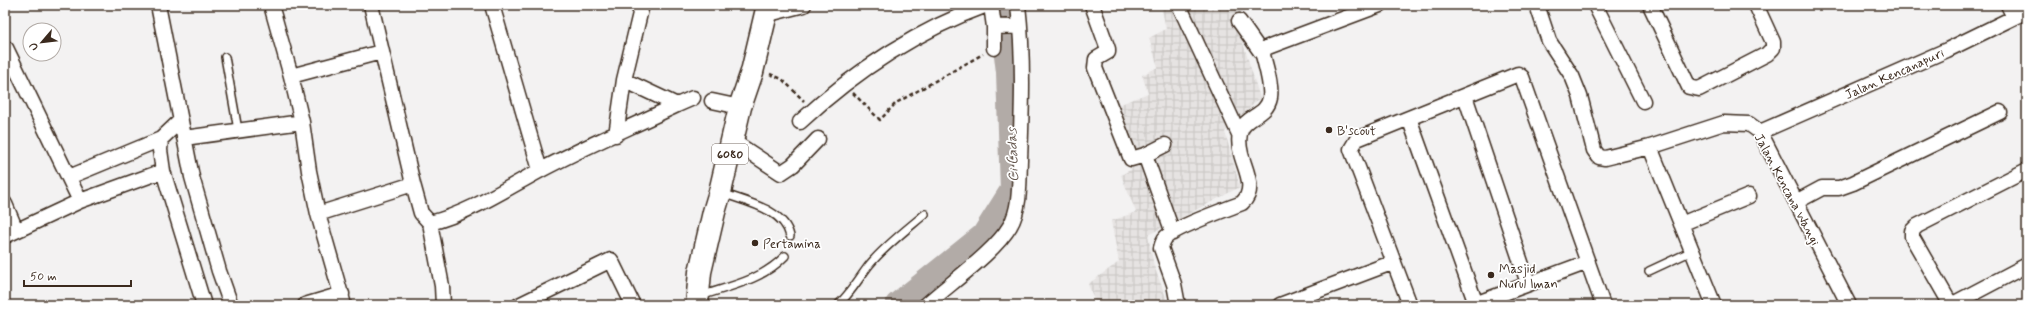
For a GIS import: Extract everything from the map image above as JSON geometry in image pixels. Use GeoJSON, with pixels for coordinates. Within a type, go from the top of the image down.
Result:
{"type":"FeatureCollection","features":[{"type":"Feature","properties":{"kind":"main road","name":"6080"},"geometry":{"type":"LineString","coordinates":[[697,301],[700,272],[733,141],[740,107],[752,72],[767,10]]}},
{"type":"Feature","properties":{"kind":"street"},"geometry":{"type":"LineString","coordinates":[[158,5],[192,177],[219,271],[231,305]]}},
{"type":"Feature","properties":{"kind":"street"},"geometry":{"type":"LineString","coordinates":[[271,5],[292,76],[302,122],[309,171],[318,214],[343,300],[305,305]]}},
{"type":"Feature","properties":{"kind":"street"},"geometry":{"type":"LineString","coordinates":[[371,5],[413,184],[421,213],[430,223],[442,286],[443,305]]}},
{"type":"Feature","properties":{"kind":"street"},"geometry":{"type":"LineString","coordinates":[[492,5],[540,170]]}},
{"type":"Feature","properties":{"kind":"street"},"geometry":{"type":"LineString","coordinates":[[616,135],[624,80],[642,5]]}},
{"type":"Feature","properties":{"kind":"street"},"geometry":{"type":"LineString","coordinates":[[767,10],[804,5]]}},
{"type":"Feature","properties":{"kind":"street"},"geometry":{"type":"LineString","coordinates":[[800,122],[846,85],[913,38],[948,20],[987,5]]}},
{"type":"Feature","properties":{"kind":"street"},"geometry":{"type":"LineString","coordinates":[[991,5],[995,27],[994,48]]}},
{"type":"Feature","properties":{"kind":"street"},"geometry":{"type":"LineString","coordinates":[[926,305],[1000,240],[1011,225],[1018,204],[1023,96],[1018,5]]}},
{"type":"Feature","properties":{"kind":"street"},"geometry":{"type":"LineString","coordinates":[[1092,5],[1108,49],[1108,52],[1096,59],[1095,68],[1131,159],[1145,155],[1166,145]]}},
{"type":"Feature","properties":{"kind":"street"},"geometry":{"type":"LineString","coordinates":[[1178,305],[1174,284],[1161,248],[1166,237],[1242,203],[1247,198],[1249,191],[1249,180],[1241,156],[1239,134],[1179,5]]}},
{"type":"Feature","properties":{"kind":"street"},"geometry":{"type":"LineString","coordinates":[[1263,55],[1264,50],[1268,47],[1380,5]]}},
{"type":"Feature","properties":{"kind":"street","name":"Jalan Kencana Wangi"},"geometry":{"type":"LineString","coordinates":[[1538,5],[1549,41],[1572,76],[1580,96],[1594,150],[1599,157],[1605,158],[1650,147],[1724,123],[1749,124],[1760,132],[1849,305]]}},
{"type":"Feature","properties":{"kind":"street"},"geometry":{"type":"LineString","coordinates":[[1595,5],[1643,101]]}},
{"type":"Feature","properties":{"kind":"street"},"geometry":{"type":"LineString","coordinates":[[1650,5],[1689,87],[1699,89],[1767,54],[1773,48],[1773,42],[1756,5]]}},
{"type":"Feature","properties":{"kind":"street","name":"Jalan Kencanapuri"},"geometry":{"type":"LineString","coordinates":[[1760,132],[1947,50],[2011,11],[2027,11]]}},
{"type":"Feature","properties":{"kind":"street"},"geometry":{"type":"LineString","coordinates":[[1239,21],[1263,55],[1270,85],[1270,99],[1265,107],[1246,122],[1239,134]]}},
{"type":"Feature","properties":{"kind":"street"},"geometry":{"type":"LineString","coordinates":[[995,27],[1018,26]]}},
{"type":"Feature","properties":{"kind":"street"},"geometry":{"type":"LineString","coordinates":[[5,47],[80,201]]}},
{"type":"Feature","properties":{"kind":"street"},"geometry":{"type":"LineString","coordinates":[[292,76],[381,52]]}},
{"type":"Feature","properties":{"kind":"street"},"geometry":{"type":"LineString","coordinates":[[1410,305],[1351,149],[1357,139],[1518,74],[1522,78],[1603,305]]}},
{"type":"Feature","properties":{"kind":"street"},"geometry":{"type":"LineString","coordinates":[[624,80],[677,105]]}},
{"type":"Feature","properties":{"kind":"street"},"geometry":{"type":"LineString","coordinates":[[1465,96],[1528,283]]}},
{"type":"Feature","properties":{"kind":"street"},"geometry":{"type":"LineString","coordinates":[[430,223],[443,220],[489,199],[540,170],[693,98]]}},
{"type":"Feature","properties":{"kind":"street"},"geometry":{"type":"LineString","coordinates":[[712,101],[740,107]]}},
{"type":"Feature","properties":{"kind":"street"},"geometry":{"type":"LineString","coordinates":[[1796,202],[1822,188],[1839,188],[1853,184],[2000,112]]}},
{"type":"Feature","properties":{"kind":"street"},"geometry":{"type":"LineString","coordinates":[[1409,118],[1474,304],[1588,262]]}},
{"type":"Feature","properties":{"kind":"street"},"geometry":{"type":"LineString","coordinates":[[68,177],[161,139],[181,120]]}},
{"type":"Feature","properties":{"kind":"street"},"geometry":{"type":"LineString","coordinates":[[184,138],[302,122]]}},
{"type":"Feature","properties":{"kind":"street"},"geometry":{"type":"LineString","coordinates":[[161,139],[160,150],[163,171],[204,305]]}},
{"type":"Feature","properties":{"kind":"street"},"geometry":{"type":"LineString","coordinates":[[733,141],[781,173],[793,165],[818,139]]}},
{"type":"Feature","properties":{"kind":"street"},"geometry":{"type":"LineString","coordinates":[[1650,147],[1714,305]]}},
{"type":"Feature","properties":{"kind":"street"},"geometry":{"type":"LineString","coordinates":[[1145,155],[1173,233]]}},
{"type":"Feature","properties":{"kind":"street"},"geometry":{"type":"LineString","coordinates":[[2026,268],[1951,305],[1912,237],[1912,231],[1917,226],[2027,170]]}},
{"type":"Feature","properties":{"kind":"street"},"geometry":{"type":"LineString","coordinates":[[5,204],[11,233],[80,201],[163,171]]}},
{"type":"Feature","properties":{"kind":"street"},"geometry":{"type":"LineString","coordinates":[[318,214],[413,184]]}},
{"type":"Feature","properties":{"kind":"street"},"geometry":{"type":"LineString","coordinates":[[1681,224],[1749,196]]}},
{"type":"Feature","properties":{"kind":"street"},"geometry":{"type":"LineString","coordinates":[[519,305],[611,260],[633,305]]}},
{"type":"Feature","properties":{"kind":"street"},"geometry":{"type":"LineString","coordinates":[[1280,305],[1394,262]]}},
{"type":"Feature","properties":{"kind":"lane"},"geometry":{"type":"LineString","coordinates":[[225,57],[238,130]]}},
{"type":"Feature","properties":{"kind":"lane"},"geometry":{"type":"LineString","coordinates":[[720,192],[773,213],[788,227],[790,236]]}},
{"type":"Feature","properties":{"kind":"lane"},"geometry":{"type":"LineString","coordinates":[[838,305],[851,292],[871,264],[883,251],[925,214]]}},
{"type":"Feature","properties":{"kind":"lane"},"geometry":{"type":"LineString","coordinates":[[1649,271],[1692,251]]}},
{"type":"Feature","properties":{"kind":"lane"},"geometry":{"type":"LineString","coordinates":[[697,301],[751,280],[774,268],[785,256]]}},
{"type":"Feature","properties":{"kind":"path"},"geometry":{"type":"LineString","coordinates":[[846,85],[880,120],[896,103],[994,48]]}},
{"type":"Feature","properties":{"kind":"path"},"geometry":{"type":"LineString","coordinates":[[752,72],[772,75],[782,79],[794,88],[812,111]]}},
{"type":"Feature","properties":{"kind":"shaded area"},"geometry":{"type":"Polygon","coordinates":[[[1161,5],[1241,5],[1243,11],[1235,17],[1260,98],[1225,132],[1240,187],[1148,235],[1154,266],[1169,305],[1096,305],[1088,284],[1119,262],[1111,221],[1136,212],[1121,175],[1132,169],[1116,119],[1116,106],[1148,93],[1142,75],[1158,67],[1149,38],[1166,29],[1161,5]]]}},
{"type":"Feature","properties":{"kind":"waterway","name":"Ci Cadas"},"geometry":{"type":"LineString","coordinates":[[898,305],[984,236],[1013,190],[1009,72],[1001,5]]}},
{"type":"Feature","properties":{"kind":"place","name":"B'scout"},"geometry":{"type":"Point","coordinates":[1329,130]}},
{"type":"Feature","properties":{"kind":"place","name":"Pertamina"},"geometry":{"type":"Point","coordinates":[755,243]}},
{"type":"Feature","properties":{"kind":"place","name":"Masjid Nurul Iman"},"geometry":{"type":"Point","coordinates":[1491,275]}}]}
